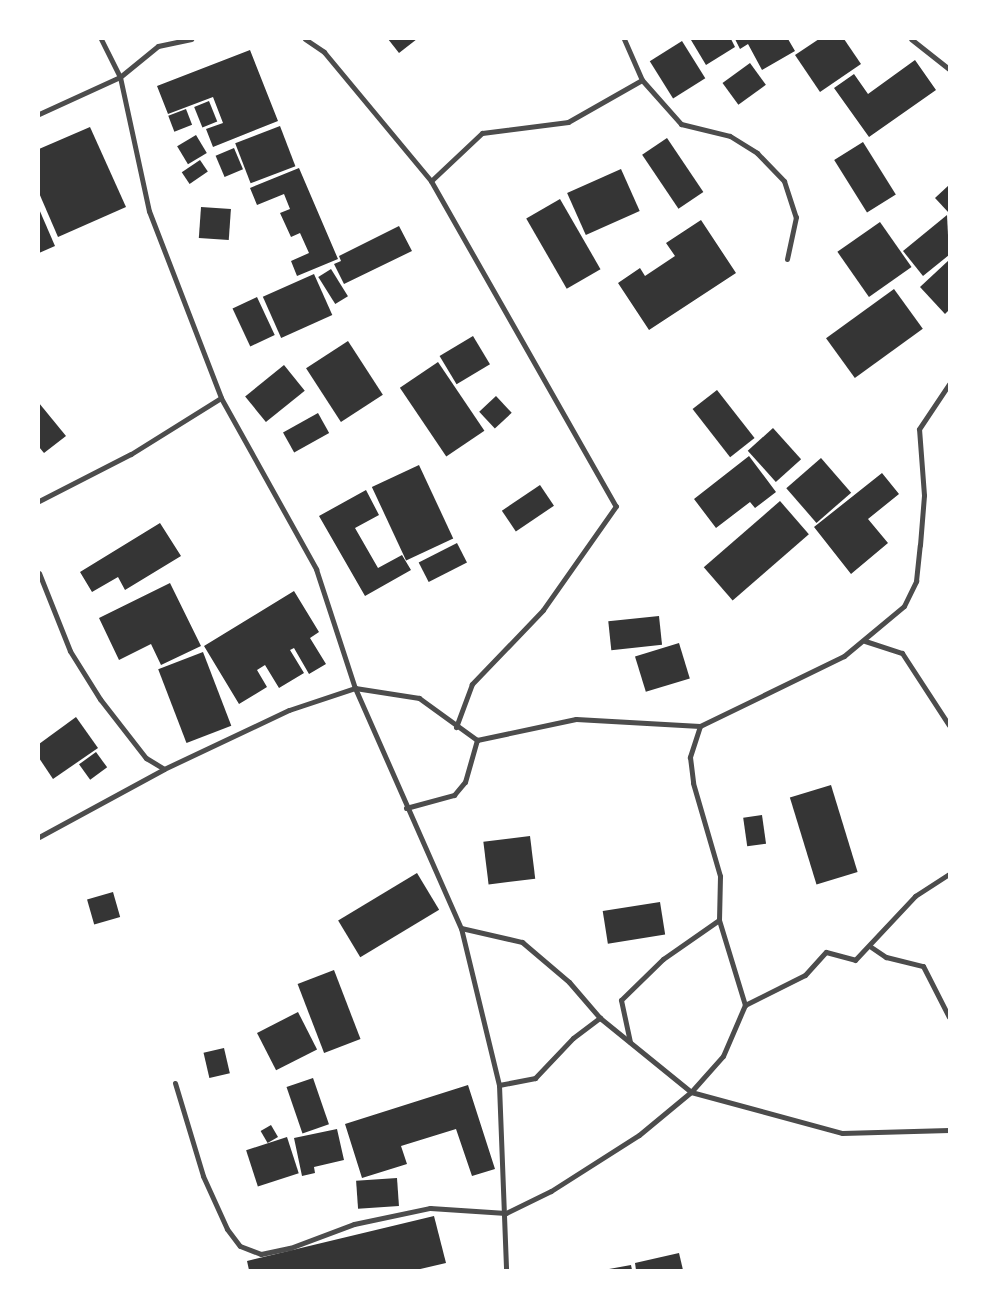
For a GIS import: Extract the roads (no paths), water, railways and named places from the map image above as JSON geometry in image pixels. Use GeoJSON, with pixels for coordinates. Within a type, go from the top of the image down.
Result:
{"type":"FeatureCollection","features":[{"type":"Feature","properties":{"kind":"street"},"geometry":{"type":"LineString","coordinates":[[101,39],[120,77],[149,211],[221,398],[316,569],[355,688],[460,928],[499,1085],[506,1213],[506,1270]]}},
{"type":"Feature","properties":{"kind":"street"},"geometry":{"type":"LineString","coordinates":[[39,114],[120,77],[158,46],[191,39]]}},
{"type":"Feature","properties":{"kind":"street"},"geometry":{"type":"LineString","coordinates":[[306,39],[324,52],[430,181],[616,506],[543,610],[472,684],[456,727]]}},
{"type":"Feature","properties":{"kind":"street"},"geometry":{"type":"LineString","coordinates":[[624,39],[642,80],[681,124],[730,136],[757,153],[784,181],[796,217],[787,259]]}},
{"type":"Feature","properties":{"kind":"street"},"geometry":{"type":"LineString","coordinates":[[911,39],[949,69]]}},
{"type":"Feature","properties":{"kind":"street"},"geometry":{"type":"LineString","coordinates":[[430,181],[482,133],[568,122],[642,80]]}},
{"type":"Feature","properties":{"kind":"street"},"geometry":{"type":"LineString","coordinates":[[39,837],[164,769],[289,710],[355,688],[420,698],[456,727],[477,740],[576,719],[700,726],[756,702],[865,641],[904,606],[916,581],[924,495],[919,429],[949,384]]}},
{"type":"Feature","properties":{"kind":"street"},"geometry":{"type":"LineString","coordinates":[[39,501],[131,454],[221,398]]}},
{"type":"Feature","properties":{"kind":"street"},"geometry":{"type":"LineString","coordinates":[[39,573],[70,651],[105,706],[146,758],[164,769]]}},
{"type":"Feature","properties":{"kind":"street"},"geometry":{"type":"LineString","coordinates":[[865,641],[902,653],[949,725]]}},
{"type":"Feature","properties":{"kind":"street"},"geometry":{"type":"LineString","coordinates":[[700,726],[690,757],[693,783],[720,876],[719,920],[745,1005]]}},
{"type":"Feature","properties":{"kind":"street"},"geometry":{"type":"LineString","coordinates":[[406,808],[454,795],[465,782],[477,740]]}},
{"type":"Feature","properties":{"kind":"street"},"geometry":{"type":"LineString","coordinates":[[175,1083],[203,1176],[227,1228],[240,1246],[261,1254],[290,1248],[354,1224],[430,1208],[506,1213],[551,1191],[639,1135],[691,1092],[723,1056],[745,1005],[805,975],[826,952],[855,960],[871,947],[915,896],[948,876],[949,884]]}},
{"type":"Feature","properties":{"kind":"street"},"geometry":{"type":"LineString","coordinates":[[630,1042],[621,1000],[663,959],[719,920]]}},
{"type":"Feature","properties":{"kind":"street"},"geometry":{"type":"LineString","coordinates":[[460,928],[522,942],[570,982],[600,1018],[691,1092],[842,1133],[949,1130]]}},
{"type":"Feature","properties":{"kind":"street"},"geometry":{"type":"LineString","coordinates":[[871,947],[886,957],[923,966],[949,1017]]}},
{"type":"Feature","properties":{"kind":"street"},"geometry":{"type":"LineString","coordinates":[[499,1085],[535,1078],[573,1038],[600,1018]]}}]}
